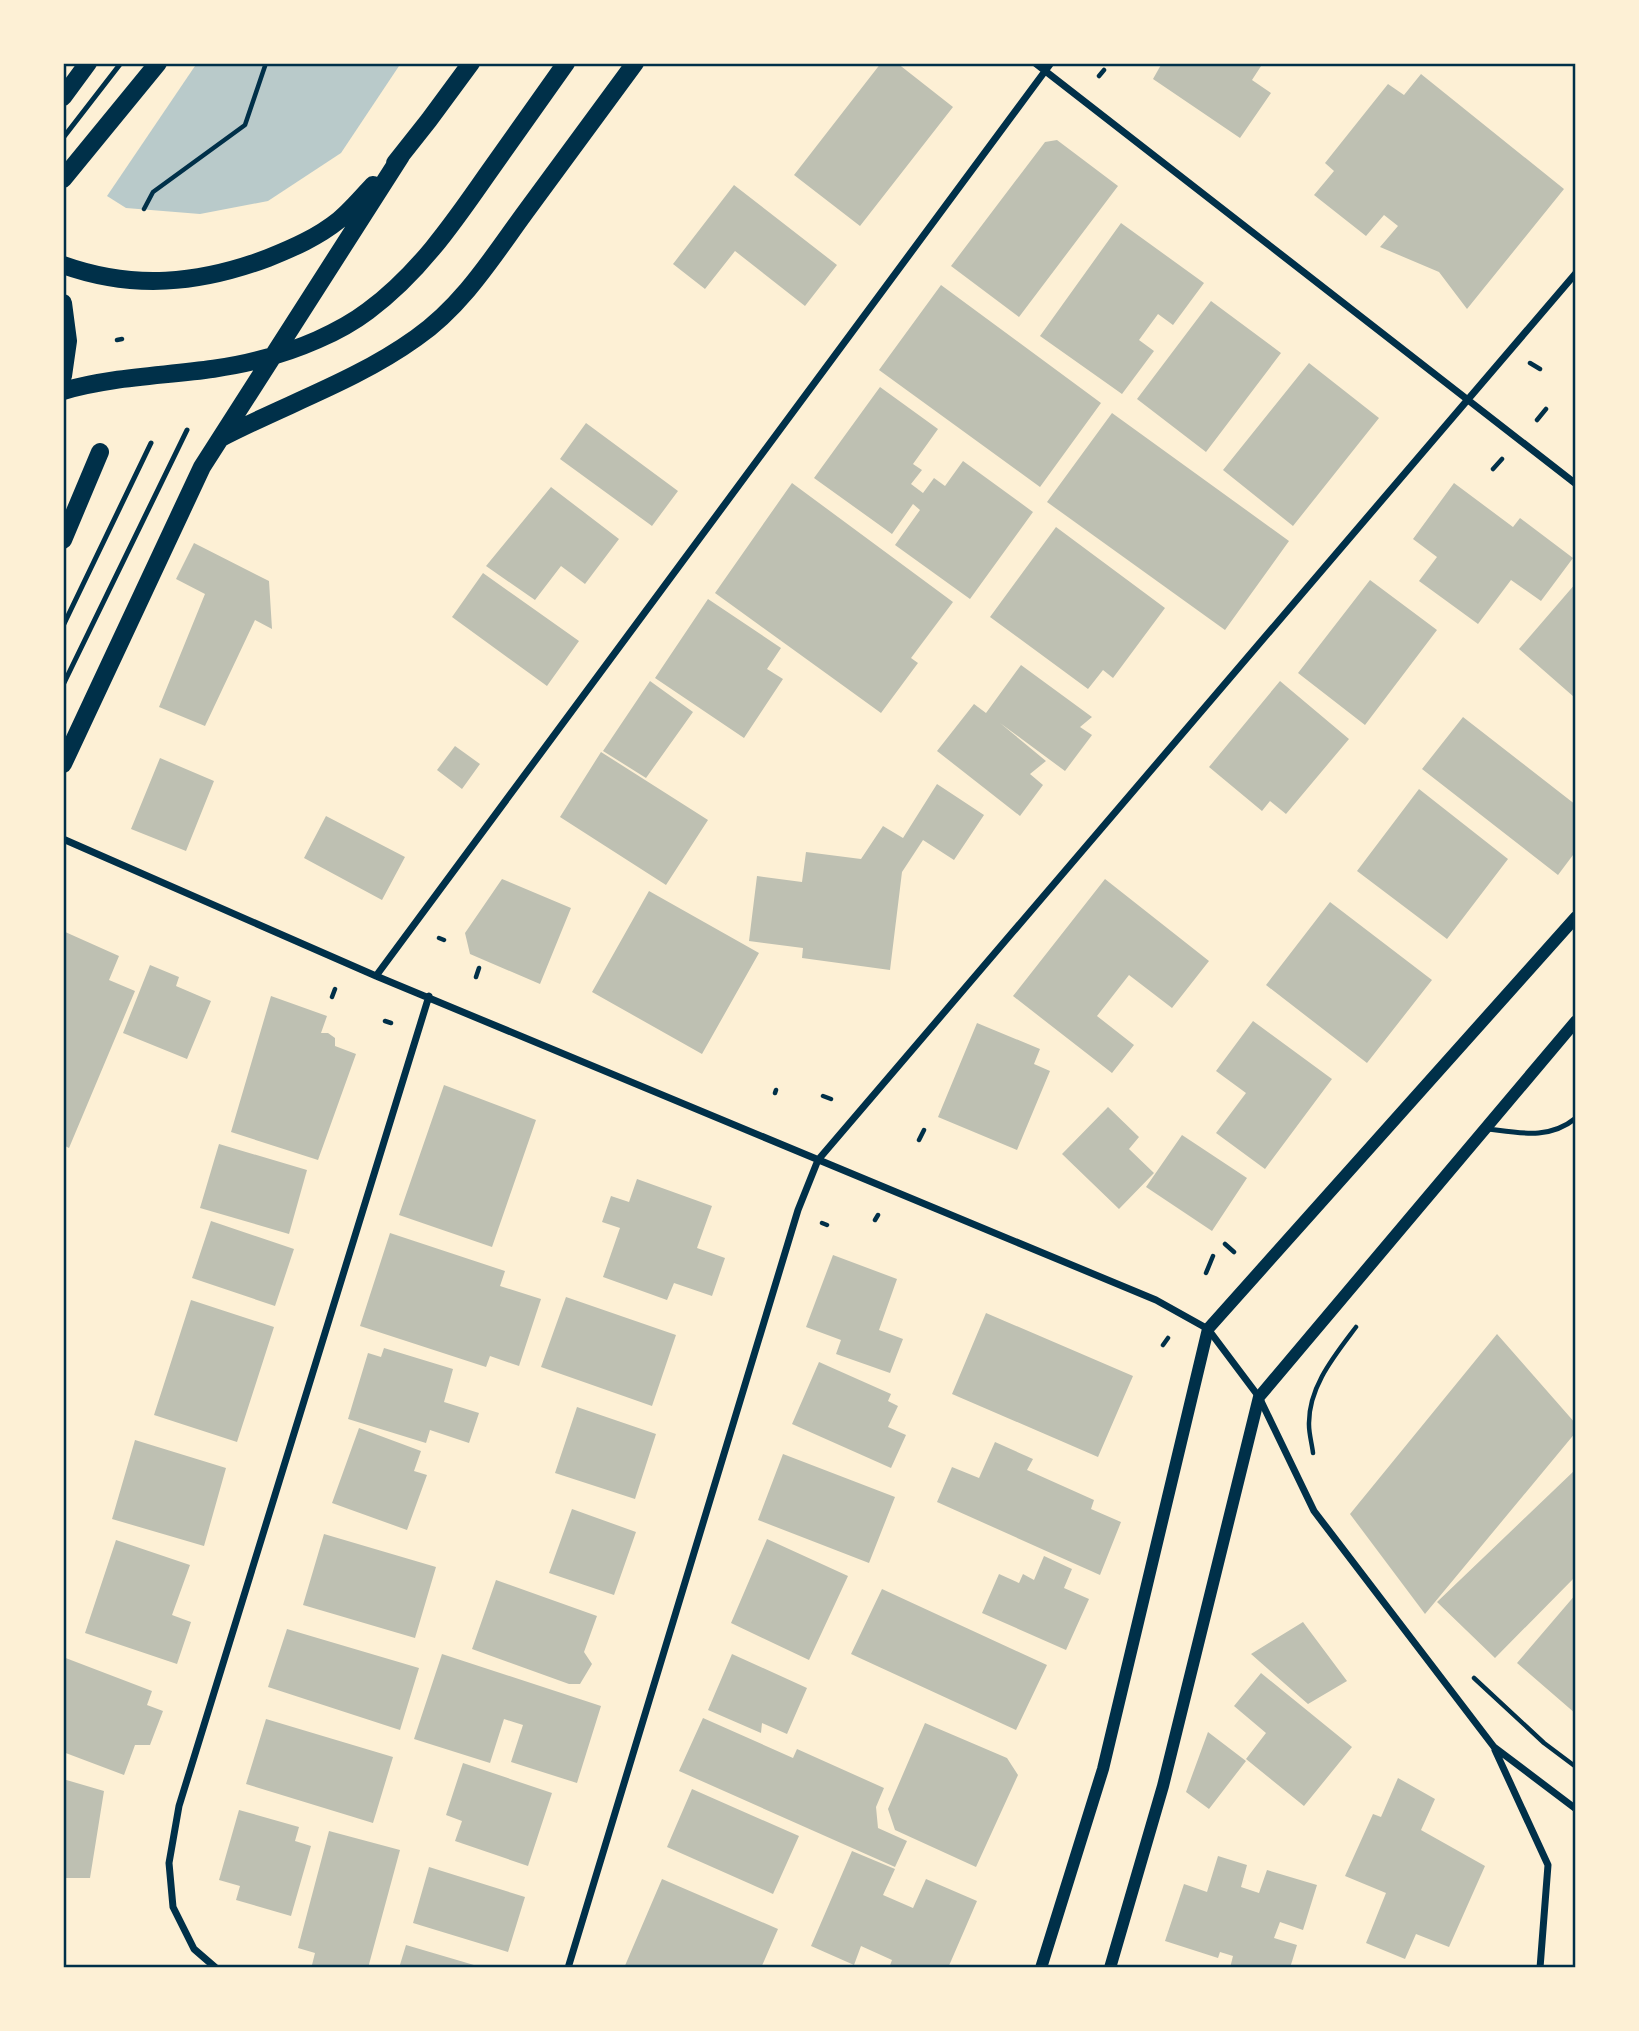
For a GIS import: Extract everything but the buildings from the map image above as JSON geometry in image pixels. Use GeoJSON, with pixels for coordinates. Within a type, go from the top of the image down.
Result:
{"type":"FeatureCollection","features":[{"type":"Feature","properties":{"kind":"main road"},"geometry":{"type":"LineString","coordinates":[[63,97],[88,63]]}},
{"type":"Feature","properties":{"kind":"main road"},"geometry":{"type":"LineString","coordinates":[[63,179],[158,63]]}},
{"type":"Feature","properties":{"kind":"main road"},"geometry":{"type":"LineString","coordinates":[[63,764],[202,467],[218,439],[401,156],[471,63]]}},
{"type":"Feature","properties":{"kind":"main road"},"geometry":{"type":"LineString","coordinates":[[63,391],[114,380],[261,360],[302,345],[367,312],[421,262],[448,230],[566,63]]}},
{"type":"Feature","properties":{"kind":"main road"},"geometry":{"type":"LineString","coordinates":[[218,439],[270,412],[360,374],[418,337],[442,318],[481,273],[635,63]]}},
{"type":"Feature","properties":{"kind":"main road"},"geometry":{"type":"LineString","coordinates":[[63,264],[83,272],[149,282],[215,276],[257,262],[315,237],[340,219],[401,156]]}},
{"type":"Feature","properties":{"kind":"main road"},"geometry":{"type":"LineString","coordinates":[[63,303],[68,341],[63,376]]}},
{"type":"Feature","properties":{"kind":"main road"},"geometry":{"type":"LineString","coordinates":[[63,540],[100,452]]}},
{"type":"Feature","properties":{"kind":"street"},"geometry":{"type":"LineString","coordinates":[[1035,63],[1576,484]]}},
{"type":"Feature","properties":{"kind":"street"},"geometry":{"type":"LineString","coordinates":[[376,976],[1051,63]]}},
{"type":"Feature","properties":{"kind":"street"},"geometry":{"type":"LineString","coordinates":[[568,1968],[798,1210],[818,1160],[1576,273]]}},
{"type":"Feature","properties":{"kind":"street"},"geometry":{"type":"LineString","coordinates":[[63,839],[376,976],[1156,1300],[1208,1329],[1259,1397],[1314,1511],[1494,1747],[1548,1865],[1540,1968]]}},
{"type":"Feature","properties":{"kind":"street"},"geometry":{"type":"LineString","coordinates":[[1041,1968],[1103,1769],[1208,1329],[1576,917]]}},
{"type":"Feature","properties":{"kind":"street"},"geometry":{"type":"LineString","coordinates":[[216,1968],[194,1950],[173,1907],[169,1863],[179,1807],[429,996]]}},
{"type":"Feature","properties":{"kind":"street"},"geometry":{"type":"LineString","coordinates":[[1110,1968],[1163,1786],[1259,1397],[1576,1021]]}},
{"type":"Feature","properties":{"kind":"street"},"geometry":{"type":"LineString","coordinates":[[1494,1747],[1576,1809]]}},
{"type":"Feature","properties":{"kind":"lane"},"geometry":{"type":"LineString","coordinates":[[63,138],[121,63]]}},
{"type":"Feature","properties":{"kind":"lane"},"geometry":{"type":"LineString","coordinates":[[63,685],[187,430]]}},
{"type":"Feature","properties":{"kind":"lane"},"geometry":{"type":"LineString","coordinates":[[63,626],[151,443]]}},
{"type":"Feature","properties":{"kind":"lane"},"geometry":{"type":"LineString","coordinates":[[1485,1129],[1536,1135],[1564,1128],[1576,1118]]}},
{"type":"Feature","properties":{"kind":"path"},"geometry":{"type":"LineString","coordinates":[[144,209],[153,192],[245,125],[266,63]]}},
{"type":"Feature","properties":{"kind":"path"},"geometry":{"type":"LineString","coordinates":[[1099,76],[1104,70]]}},
{"type":"Feature","properties":{"kind":"path"},"geometry":{"type":"LineString","coordinates":[[1530,363],[1540,369]]}},
{"type":"Feature","properties":{"kind":"path"},"geometry":{"type":"LineString","coordinates":[[1537,420],[1546,409]]}},
{"type":"Feature","properties":{"kind":"path"},"geometry":{"type":"LineString","coordinates":[[1493,469],[1502,458]]}},
{"type":"Feature","properties":{"kind":"path"},"geometry":{"type":"LineString","coordinates":[[476,977],[479,968]]}},
{"type":"Feature","properties":{"kind":"path"},"geometry":{"type":"LineString","coordinates":[[332,997],[335,989]]}},
{"type":"Feature","properties":{"kind":"path"},"geometry":{"type":"LineString","coordinates":[[823,1096],[831,1099]]}},
{"type":"Feature","properties":{"kind":"path"},"geometry":{"type":"LineString","coordinates":[[919,1140],[924,1130]]}},
{"type":"Feature","properties":{"kind":"path"},"geometry":{"type":"LineString","coordinates":[[1225,1244],[1234,1252]]}},
{"type":"Feature","properties":{"kind":"path"},"geometry":{"type":"LineString","coordinates":[[1206,1273],[1213,1256]]}},
{"type":"Feature","properties":{"kind":"path"},"geometry":{"type":"LineString","coordinates":[[1319,1464],[1313,1453],[1309,1425],[1310,1406],[1320,1381],[1356,1327]]}},
{"type":"Feature","properties":{"kind":"path"},"geometry":{"type":"LineString","coordinates":[[1163,1345],[1168,1338]]}},
{"type":"Feature","properties":{"kind":"path"},"geometry":{"type":"LineString","coordinates":[[1471,1676],[1544,1743],[1576,1767]]}},
{"type":"Feature","properties":{"kind":"shaded area"},"geometry":{"type":"Polygon","coordinates":[[[197,63],[401,63],[341,153],[268,201],[200,214],[126,208],[107,196],[197,63]]]}}]}
